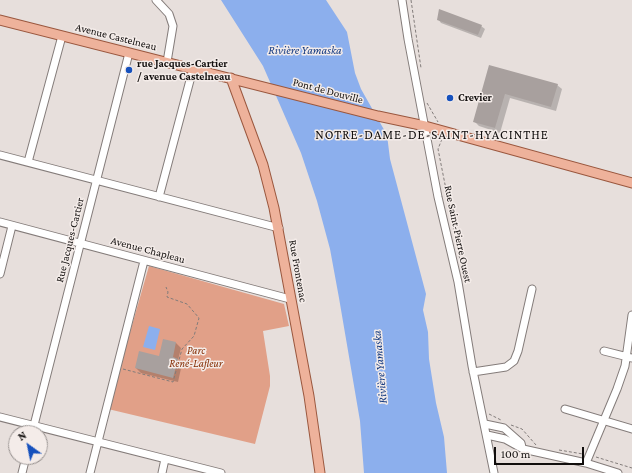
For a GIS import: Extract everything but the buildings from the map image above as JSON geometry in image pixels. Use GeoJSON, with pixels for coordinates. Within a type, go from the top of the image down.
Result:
{"type":"FeatureCollection","features":[{"type":"Feature","properties":{"kind":"main road","name":"Avenue Castelneau"},"geometry":{"type":"LineString","coordinates":[[0,20],[272,88]]}},
{"type":"Feature","properties":{"kind":"main road","name":"Rue Frontenac"},"geometry":{"type":"LineString","coordinates":[[231,78],[263,165],[279,228],[290,299],[309,396],[320,473]]}},
{"type":"Feature","properties":{"kind":"main road","name":"Pont de Douville"},"geometry":{"type":"LineString","coordinates":[[272,88],[378,116],[425,126],[632,183]]}},
{"type":"Feature","properties":{"kind":"street"},"geometry":{"type":"LineString","coordinates":[[156,0],[169,14],[173,26],[167,62]]}},
{"type":"Feature","properties":{"kind":"street","name":"Rue Saint-Pierre Ouest"},"geometry":{"type":"LineString","coordinates":[[402,0],[438,197],[458,282],[473,372],[494,473]]}},
{"type":"Feature","properties":{"kind":"street"},"geometry":{"type":"LineString","coordinates":[[28,162],[62,36]]}},
{"type":"Feature","properties":{"kind":"street","name":"Rue Jacques-Cartier"},"geometry":{"type":"LineString","coordinates":[[34,425],[129,53]]}},
{"type":"Feature","properties":{"kind":"street"},"geometry":{"type":"LineString","coordinates":[[159,197],[193,69]]}},
{"type":"Feature","properties":{"kind":"street"},"geometry":{"type":"LineString","coordinates":[[0,155],[279,228]]}},
{"type":"Feature","properties":{"kind":"street","name":"Avenue Chapleau"},"geometry":{"type":"LineString","coordinates":[[0,222],[290,299]]}},
{"type":"Feature","properties":{"kind":"street"},"geometry":{"type":"LineString","coordinates":[[0,274],[12,226]]}},
{"type":"Feature","properties":{"kind":"street"},"geometry":{"type":"LineString","coordinates":[[90,473],[144,261]]}},
{"type":"Feature","properties":{"kind":"street"},"geometry":{"type":"LineString","coordinates":[[473,372],[506,367],[514,362],[518,351],[532,288]]}},
{"type":"Feature","properties":{"kind":"street"},"geometry":{"type":"LineString","coordinates":[[586,463],[629,358],[632,315]]}},
{"type":"Feature","properties":{"kind":"street"},"geometry":{"type":"LineString","coordinates":[[604,351],[629,358]]}},
{"type":"Feature","properties":{"kind":"street"},"geometry":{"type":"LineString","coordinates":[[565,409],[632,428]]}},
{"type":"Feature","properties":{"kind":"street"},"geometry":{"type":"LineString","coordinates":[[0,417],[22,425]]}},
{"type":"Feature","properties":{"kind":"street"},"geometry":{"type":"LineString","coordinates":[[485,424],[504,428],[521,443],[523,449]]}},
{"type":"Feature","properties":{"kind":"street"},"geometry":{"type":"LineString","coordinates":[[48,432],[98,442],[221,473]]}},
{"type":"Feature","properties":{"kind":"street"},"geometry":{"type":"LineString","coordinates":[[487,435],[505,438],[523,449],[586,463],[618,473]]}},
{"type":"Feature","properties":{"kind":"street"},"geometry":{"type":"LineString","coordinates":[[162,473],[165,459]]}},
{"type":"Feature","properties":{"kind":"path"},"geometry":{"type":"LineString","coordinates":[[411,0],[421,70]]}},
{"type":"Feature","properties":{"kind":"path"},"geometry":{"type":"LineString","coordinates":[[426,99],[430,110],[438,120],[442,141],[438,149],[462,266]]}},
{"type":"Feature","properties":{"kind":"path"},"geometry":{"type":"LineString","coordinates":[[117,368],[173,382],[182,349],[194,336],[198,318],[187,304],[167,297],[168,292],[166,287]]}},
{"type":"Feature","properties":{"kind":"path"},"geometry":{"type":"LineString","coordinates":[[485,424],[489,414],[504,422]]}},
{"type":"Feature","properties":{"kind":"path"},"geometry":{"type":"LineString","coordinates":[[510,425],[522,429],[539,446]]}},
{"type":"Feature","properties":{"kind":"path"},"geometry":{"type":"LineString","coordinates":[[553,449],[588,455],[632,468]]}},
{"type":"Feature","properties":{"kind":"green space","name":"Parc René-Lafleur"},"geometry":{"type":"Polygon","coordinates":[[[149,266],[284,304],[289,326],[263,331],[270,376],[270,386],[255,444],[108,409],[149,266]]]}},
{"type":"Feature","properties":{"kind":"water","name":"Rivière Yamaska"},"geometry":{"type":"Polygon","coordinates":[[[221,0],[326,0],[347,32],[355,73],[361,89],[387,135],[390,159],[426,294],[423,310],[428,332],[429,359],[436,403],[444,437],[447,473],[364,473],[360,421],[339,298],[330,249],[317,201],[301,153],[263,66],[221,0]]]}},
{"type":"Feature","properties":{"kind":"water"},"geometry":{"type":"Polygon","coordinates":[[[149,326],[160,329],[155,350],[143,347],[149,326]]]}},
{"type":"Feature","properties":{"kind":"place","name":"rue Jacques-Cartier / avenue Castelneau"},"geometry":{"type":"Point","coordinates":[129,70]}},
{"type":"Feature","properties":{"kind":"place","name":"Crevier"},"geometry":{"type":"Point","coordinates":[450,98]}},
{"type":"Feature","properties":{"kind":"district","name":"NOTRE-DAME-DE-SAINT-HYACINTHE"},"geometry":{"type":"Point","coordinates":[432,135]}}]}
